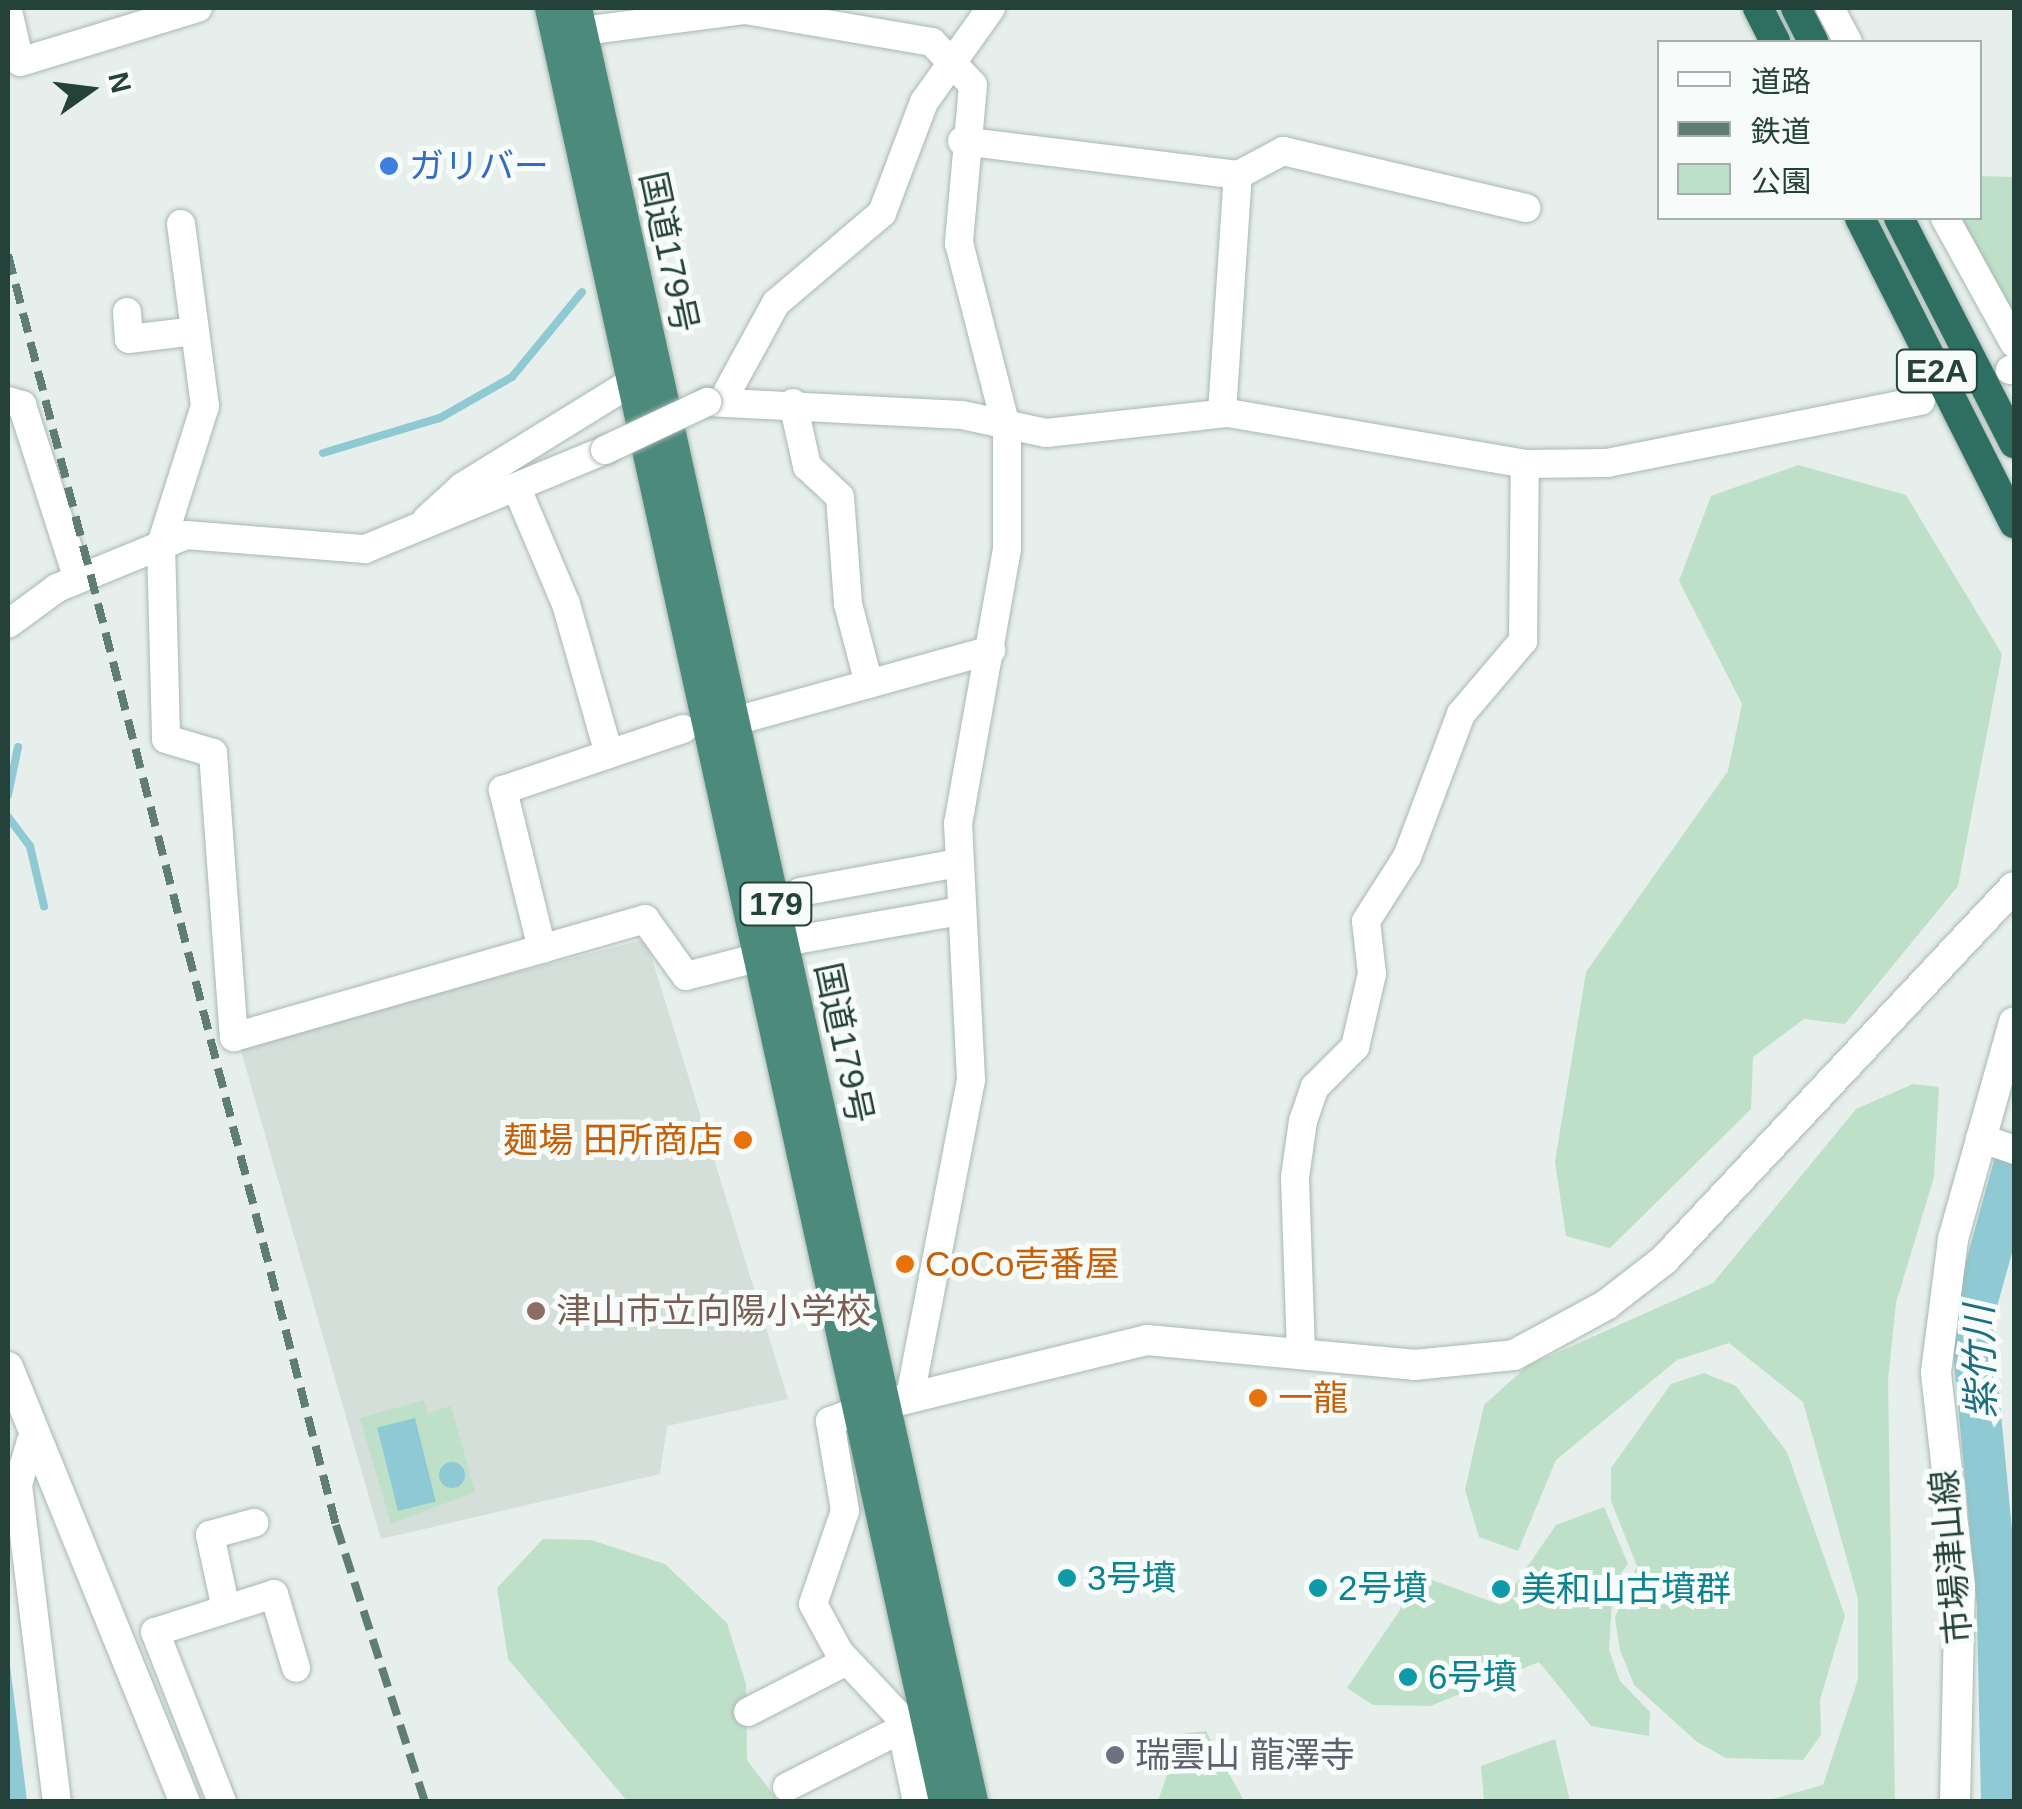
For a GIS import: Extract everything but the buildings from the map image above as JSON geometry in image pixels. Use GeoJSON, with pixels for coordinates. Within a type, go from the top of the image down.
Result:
{"type":"FeatureCollection","features":[{"type":"Feature","properties":{"kind":"highway"},"geometry":{"type":"LineString","coordinates":[[1758,8],[1774,40]]}},
{"type":"Feature","properties":{"kind":"highway"},"geometry":{"type":"LineString","coordinates":[[1796,8],[1812,40]]}},
{"type":"Feature","properties":{"kind":"highway","name":"国道179号"},"geometry":{"type":"LineString","coordinates":[[566,20],[772,949],[884,1404],[973,1802]]}},
{"type":"Feature","properties":{"kind":"highway","name":"E2A"},"geometry":{"type":"LineString","coordinates":[[1861,220],[2014,523]]}},
{"type":"Feature","properties":{"kind":"highway","name":"E2A"},"geometry":{"type":"LineString","coordinates":[[1899,220],[2014,443]]}},
{"type":"Feature","properties":{"kind":"highway","name":"国道179号"},"geometry":{"type":"LineString","coordinates":[[644,374],[735,721],[772,949]]}},
{"type":"Feature","properties":{"kind":"highway","name":"国道179号"},"geometry":{"type":"LineString","coordinates":[[884,1404],[944,1802]]}},
{"type":"Feature","properties":{"kind":"street"},"geometry":{"type":"LineString","coordinates":[[8,11],[20,62],[198,8]]}},
{"type":"Feature","properties":{"kind":"street"},"geometry":{"type":"LineString","coordinates":[[716,400],[776,303],[882,212],[924,102],[959,62],[991,8]]}},
{"type":"Feature","properties":{"kind":"street"},"geometry":{"type":"LineString","coordinates":[[1830,8],[1847,40]]}},
{"type":"Feature","properties":{"kind":"street"},"geometry":{"type":"LineString","coordinates":[[566,20],[745,10],[796,15],[932,42],[959,62],[973,85],[962,141],[959,243],[1007,430],[1008,549],[958,863],[972,1080],[884,1404]]}},
{"type":"Feature","properties":{"kind":"street"},"geometry":{"type":"LineString","coordinates":[[962,141],[1238,176],[1283,151],[1526,208]]}},
{"type":"Feature","properties":{"kind":"street"},"geometry":{"type":"LineString","coordinates":[[1222,413],[1238,176]]}},
{"type":"Feature","properties":{"kind":"street"},"geometry":{"type":"LineString","coordinates":[[1946,220],[2013,360]]}},
{"type":"Feature","properties":{"kind":"street"},"geometry":{"type":"LineString","coordinates":[[182,224],[205,406],[161,545],[166,739],[213,753],[234,1037],[645,919],[686,976],[772,949],[960,911]]}},
{"type":"Feature","properties":{"kind":"street"},"geometry":{"type":"LineString","coordinates":[[126,312],[128,339],[196,331]]}},
{"type":"Feature","properties":{"kind":"street"},"geometry":{"type":"LineString","coordinates":[[414,530],[462,487],[644,374]]}},
{"type":"Feature","properties":{"kind":"street"},"geometry":{"type":"LineString","coordinates":[[8,624],[78,579],[161,545],[223,532],[365,549],[518,491],[716,400],[962,416],[1007,430],[1092,432],[1222,413],[1525,464],[1608,463],[1921,401]]}},
{"type":"Feature","properties":{"kind":"street"},"geometry":{"type":"LineString","coordinates":[[8,401],[22,405],[78,579]]}},
{"type":"Feature","properties":{"kind":"street"},"geometry":{"type":"LineString","coordinates":[[793,403],[807,466],[840,498],[848,604],[869,684]]}},
{"type":"Feature","properties":{"kind":"street"},"geometry":{"type":"LineString","coordinates":[[1300,1351],[1295,1177],[1303,1121],[1315,1086],[1356,1046],[1372,974],[1366,921],[1407,857],[1461,714],[1523,641],[1525,464]]}},
{"type":"Feature","properties":{"kind":"street"},"geometry":{"type":"LineString","coordinates":[[518,491],[566,604],[610,754]]}},
{"type":"Feature","properties":{"kind":"street"},"geometry":{"type":"LineString","coordinates":[[735,721],[991,650]]}},
{"type":"Feature","properties":{"kind":"street"},"geometry":{"type":"LineString","coordinates":[[542,949],[502,790],[683,730]]}},
{"type":"Feature","properties":{"kind":"street"},"geometry":{"type":"LineString","coordinates":[[800,892],[958,863]]}},
{"type":"Feature","properties":{"kind":"street"},"geometry":{"type":"LineString","coordinates":[[917,1802],[902,1730],[848,1661],[813,1604],[846,1511],[830,1422],[884,1404],[1147,1340],[1474,1364],[1514,1355],[1606,1305],[1664,1260],[2014,887]]}},
{"type":"Feature","properties":{"kind":"street","name":"市場津山線"},"geometry":{"type":"LineString","coordinates":[[1955,1802],[1960,1587],[1936,1372],[1953,1238],[2000,1145],[2014,1022]]}},
{"type":"Feature","properties":{"kind":"street"},"geometry":{"type":"LineString","coordinates":[[8,1367],[32,1441],[184,1802]]}},
{"type":"Feature","properties":{"kind":"street"},"geometry":{"type":"LineString","coordinates":[[32,1441],[18,1486],[20,1594],[57,1802]]}},
{"type":"Feature","properties":{"kind":"street"},"geometry":{"type":"LineString","coordinates":[[226,1610],[210,1535],[254,1523]]}},
{"type":"Feature","properties":{"kind":"street"},"geometry":{"type":"LineString","coordinates":[[222,1802],[155,1632],[274,1594],[296,1668]]}},
{"type":"Feature","properties":{"kind":"street"},"geometry":{"type":"LineString","coordinates":[[748,1712],[848,1661]]}},
{"type":"Feature","properties":{"kind":"street"},"geometry":{"type":"LineString","coordinates":[[787,1787],[902,1730]]}},
{"type":"Feature","properties":{"kind":"street"},"geometry":{"type":"LineString","coordinates":[[161,1745],[196,1733]]}},
{"type":"Feature","properties":{"kind":"shaded area","name":"津山市立向陽小学校"},"geometry":{"type":"Polygon","coordinates":[[[646,939],[788,1399],[667,1426],[660,1474],[381,1539],[239,1044],[646,939]]]}},
{"type":"Feature","properties":{"kind":"green space"},"geometry":{"type":"Polygon","coordinates":[[[1982,176],[2014,177],[2014,320],[1962,220],[1982,220],[1982,176]]]}},
{"type":"Feature","properties":{"kind":"green space"},"geometry":{"type":"Polygon","coordinates":[[[1798,465],[1906,495],[2002,654],[1958,886],[1845,1024],[1804,1019],[1753,1057],[1751,1109],[1610,1248],[1566,1236],[1555,1162],[1586,972],[1728,771],[1742,704],[1679,581],[1711,496],[1798,465]]]}},
{"type":"Feature","properties":{"kind":"green space"},"geometry":{"type":"Polygon","coordinates":[[[1913,1084],[1939,1087],[1934,1177],[1896,1303],[1888,1380],[1895,1801],[1765,1801],[1823,1785],[1858,1679],[1858,1599],[1803,1402],[1729,1343],[1677,1360],[1556,1460],[1518,1551],[1479,1537],[1465,1490],[1484,1405],[1527,1366],[1713,1283],[1856,1109],[1913,1084]]]}},
{"type":"Feature","properties":{"kind":"green space"},"geometry":{"type":"Polygon","coordinates":[[[1704,1373],[1736,1386],[1787,1452],[1845,1616],[1820,1700],[1821,1735],[1803,1760],[1726,1758],[1697,1742],[1634,1685],[1620,1650],[1615,1618],[1637,1566],[1611,1501],[1611,1468],[1671,1384],[1704,1373]]]}},
{"type":"Feature","properties":{"kind":"green space"},"geometry":{"type":"Polygon","coordinates":[[[424,1400],[428,1413],[451,1406],[475,1492],[391,1524],[360,1418],[424,1400]]]}},
{"type":"Feature","properties":{"kind":"green space"},"geometry":{"type":"Polygon","coordinates":[[[1604,1507],[1628,1564],[1613,1585],[1609,1650],[1620,1681],[1650,1712],[1649,1736],[1591,1726],[1539,1662],[1430,1706],[1373,1705],[1347,1688],[1400,1610],[1407,1571],[1501,1605],[1556,1525],[1604,1507]]]}},
{"type":"Feature","properties":{"kind":"green space"},"geometry":{"type":"Polygon","coordinates":[[[543,1539],[591,1540],[665,1564],[727,1623],[746,1684],[747,1760],[778,1801],[627,1801],[508,1659],[497,1588],[543,1539]]]}},
{"type":"Feature","properties":{"kind":"green space"},"geometry":{"type":"Polygon","coordinates":[[[1206,1731],[1244,1801],[1158,1801],[1181,1734],[1206,1731]]]}},
{"type":"Feature","properties":{"kind":"green space"},"geometry":{"type":"Polygon","coordinates":[[[1555,1739],[1570,1801],[1484,1801],[1481,1766],[1555,1739]]]}},
{"type":"Feature","properties":{"kind":"water"},"geometry":{"type":"Polygon","coordinates":[[[415,1418],[436,1501],[398,1511],[377,1427],[415,1418]]]}},
{"type":"Feature","properties":{"kind":"water"},"geometry":{"type":"Polygon","coordinates":[[[452,1462],[461,1466],[465,1475],[461,1484],[452,1488],[443,1484],[439,1475],[443,1466],[452,1462]]]}},
{"type":"Feature","properties":{"kind":"water"},"geometry":{"type":"Polygon","coordinates":[[[8,1650],[20,1744],[27,1801],[8,1801],[8,1650]]]}},
{"type":"Feature","properties":{"kind":"waterway"},"geometry":{"type":"LineString","coordinates":[[323,453],[440,418],[512,377],[582,292]]}},
{"type":"Feature","properties":{"kind":"waterway"},"geometry":{"type":"LineString","coordinates":[[8,795],[18,747]]}},
{"type":"Feature","properties":{"kind":"waterway"},"geometry":{"type":"LineString","coordinates":[[8,817],[30,846],[44,906]]}},
{"type":"Feature","properties":{"kind":"waterway","name":"紫竹川"},"geometry":{"type":"LineString","coordinates":[[2002,1802],[1998,1605],[1971,1322],[2014,1167]]}},
{"type":"Feature","properties":{"kind":"railway"},"geometry":{"type":"LineString","coordinates":[[8,255],[336,1525],[425,1802]]}},
{"type":"Feature","properties":{"kind":"place","name":"ガリバー"},"geometry":{"type":"Point","coordinates":[389,166]}},
{"type":"Feature","properties":{"kind":"place","name":"麺場 田所商店"},"geometry":{"type":"Point","coordinates":[743,1140]}},
{"type":"Feature","properties":{"kind":"place","name":"CoCo壱番屋"},"geometry":{"type":"Point","coordinates":[905,1264]}},
{"type":"Feature","properties":{"kind":"place","name":"津山市立向陽小学校"},"geometry":{"type":"Point","coordinates":[536,1311]}},
{"type":"Feature","properties":{"kind":"place","name":"一龍"},"geometry":{"type":"Point","coordinates":[1258,1398]}},
{"type":"Feature","properties":{"kind":"place","name":"3号墳"},"geometry":{"type":"Point","coordinates":[1067,1578]}},
{"type":"Feature","properties":{"kind":"place","name":"2号墳"},"geometry":{"type":"Point","coordinates":[1318,1588]}},
{"type":"Feature","properties":{"kind":"place","name":"美和山古墳群"},"geometry":{"type":"Point","coordinates":[1501,1589]}},
{"type":"Feature","properties":{"kind":"place","name":"6号墳"},"geometry":{"type":"Point","coordinates":[1408,1677]}},
{"type":"Feature","properties":{"kind":"place","name":"瑞雲山 龍澤寺"},"geometry":{"type":"Point","coordinates":[1115,1755]}}]}
